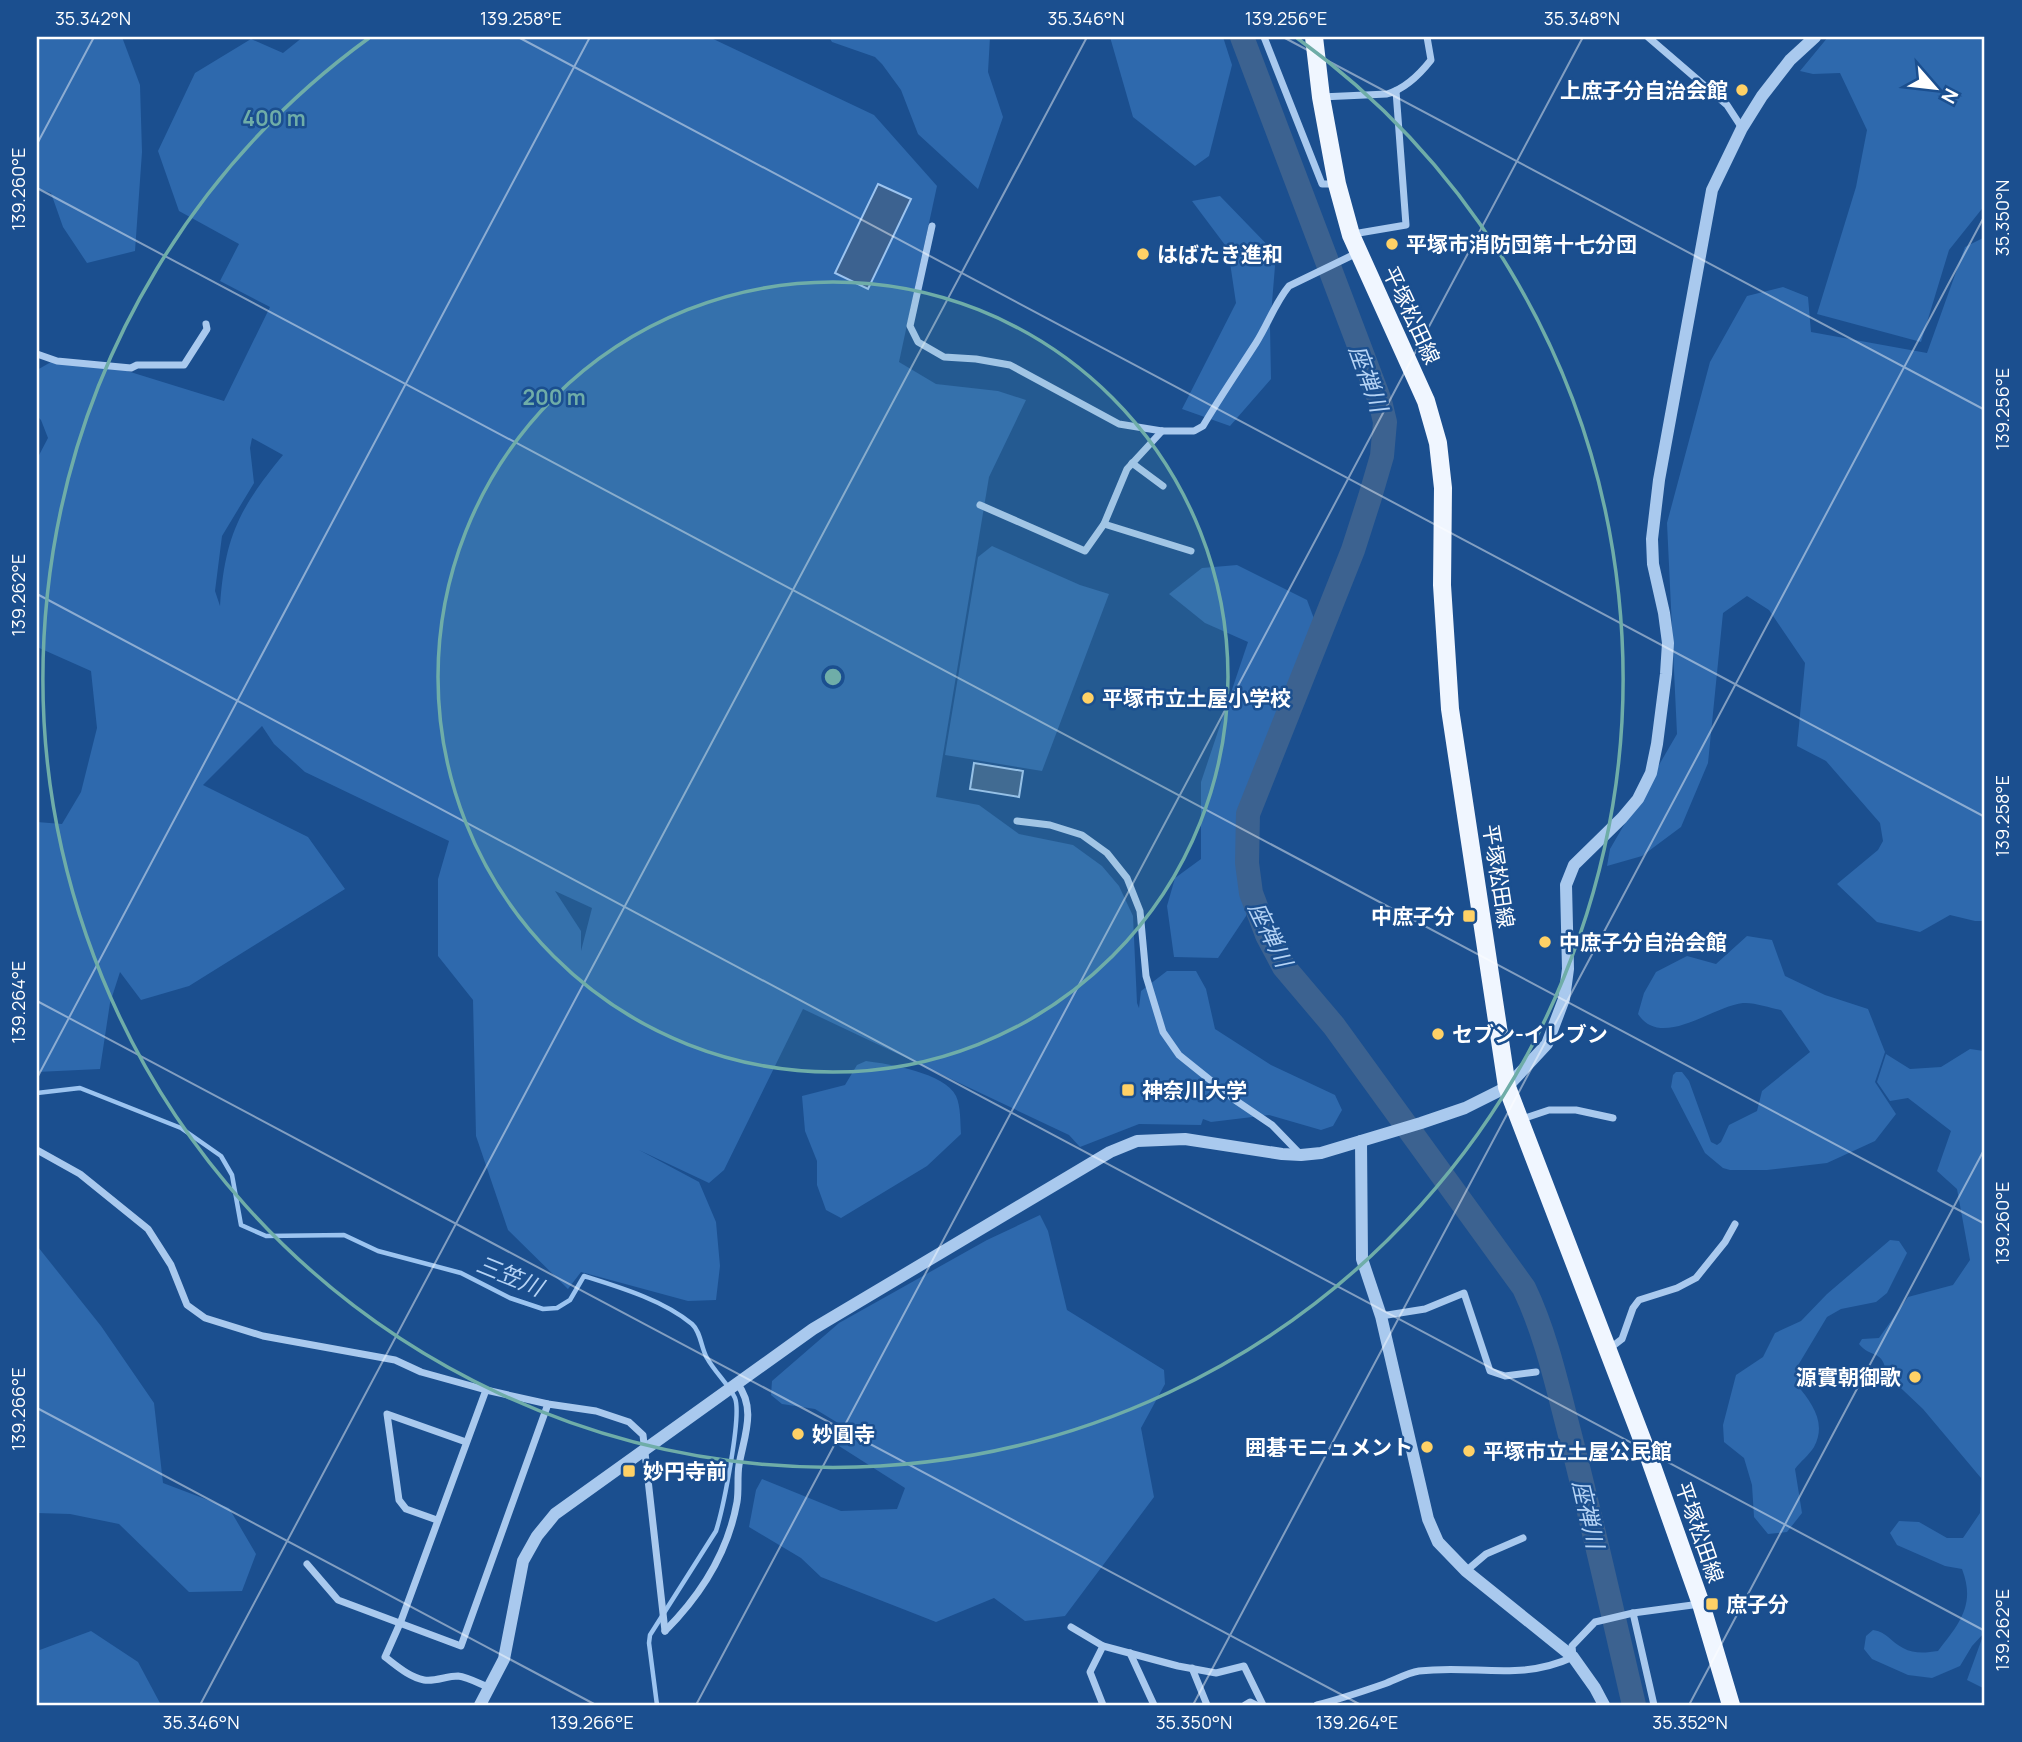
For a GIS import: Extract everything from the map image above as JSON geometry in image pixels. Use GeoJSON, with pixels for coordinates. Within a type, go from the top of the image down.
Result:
{"type":"FeatureCollection","features":[{"type":"Feature","properties":{"kind":"main road","name":"平塚松田線"},"geometry":{"type":"LineString","coordinates":[[1314,37],[1321,97],[1337,184],[1351,235],[1426,401],[1437,443],[1443,488],[1442,585],[1450,709],[1507,1087],[1609,1349],[1701,1604],[1731,1705]]}},
{"type":"Feature","properties":{"kind":"street"},"geometry":{"type":"LineString","coordinates":[[1264,37],[1322,184],[1337,184]]}},
{"type":"Feature","properties":{"kind":"street"},"geometry":{"type":"LineString","coordinates":[[1321,97],[1387,94],[1396,91],[1423,71],[1431,60],[1427,37]]}},
{"type":"Feature","properties":{"kind":"street"},"geometry":{"type":"LineString","coordinates":[[1648,37],[1727,105],[1742,128]]}},
{"type":"Feature","properties":{"kind":"street"},"geometry":{"type":"LineString","coordinates":[[480,1705],[504,1659],[523,1561],[537,1536],[555,1514],[813,1329],[1110,1152],[1137,1141],[1185,1139],[1301,1155],[1321,1153],[1465,1108],[1507,1087],[1547,1044],[1564,999],[1568,969],[1566,885],[1574,865],[1638,799],[1651,773],[1659,733],[1668,643],[1653,564],[1652,539],[1659,480],[1712,190],[1742,128],[1762,96],[1790,60],[1815,37]]}},
{"type":"Feature","properties":{"kind":"street"},"geometry":{"type":"LineString","coordinates":[[1351,235],[1406,225],[1396,91]]}},
{"type":"Feature","properties":{"kind":"street"},"geometry":{"type":"LineString","coordinates":[[932,226],[910,326],[918,342],[944,358],[976,359],[1010,365],[1119,424],[1162,431],[1194,431],[1203,426],[1289,286],[1357,253]]}},
{"type":"Feature","properties":{"kind":"street"},"geometry":{"type":"LineString","coordinates":[[37,354],[57,361],[131,368],[137,365],[184,365],[207,329],[206,324]]}},
{"type":"Feature","properties":{"kind":"street"},"geometry":{"type":"LineString","coordinates":[[980,505],[1085,551],[1104,524],[1114,497],[1132,463],[1162,431]]}},
{"type":"Feature","properties":{"kind":"street"},"geometry":{"type":"LineString","coordinates":[[1132,463],[1163,486]]}},
{"type":"Feature","properties":{"kind":"street"},"geometry":{"type":"LineString","coordinates":[[1104,524],[1191,551]]}},
{"type":"Feature","properties":{"kind":"street"},"geometry":{"type":"LineString","coordinates":[[1017,821],[1050,825],[1082,835],[1107,853],[1127,878],[1140,911],[1146,976],[1163,1032],[1178,1055],[1272,1125],[1301,1155]]}},
{"type":"Feature","properties":{"kind":"street"},"geometry":{"type":"LineString","coordinates":[[1521,1119],[1549,1110],[1576,1110],[1613,1118]]}},
{"type":"Feature","properties":{"kind":"street"},"geometry":{"type":"LineString","coordinates":[[1361,1141],[1362,1259],[1381,1316],[1428,1519],[1438,1542],[1466,1571],[1573,1657],[1604,1705]]}},
{"type":"Feature","properties":{"kind":"street"},"geometry":{"type":"LineString","coordinates":[[37,1150],[79,1174],[148,1229],[171,1265],[187,1305],[197,1314],[214,1322],[263,1336],[395,1360],[421,1371],[486,1390],[548,1404],[596,1411],[629,1422],[643,1435],[665,1631],[684,1612],[712,1571],[731,1533],[739,1465],[749,1423],[742,1390],[736,1383]]}},
{"type":"Feature","properties":{"kind":"street"},"geometry":{"type":"LineString","coordinates":[[1609,1349],[1622,1339],[1633,1308],[1639,1300],[1677,1288],[1696,1278],[1725,1242],[1735,1224]]}},
{"type":"Feature","properties":{"kind":"street"},"geometry":{"type":"LineString","coordinates":[[1381,1316],[1424,1309],[1464,1293],[1490,1371],[1505,1376],[1536,1372]]}},
{"type":"Feature","properties":{"kind":"street"},"geometry":{"type":"LineString","coordinates":[[486,1390],[401,1621],[385,1657],[406,1673],[423,1680],[435,1681],[461,1676],[490,1689]]}},
{"type":"Feature","properties":{"kind":"street"},"geometry":{"type":"LineString","coordinates":[[307,1564],[338,1600],[390,1620],[401,1621],[461,1646],[548,1404]]}},
{"type":"Feature","properties":{"kind":"street"},"geometry":{"type":"LineString","coordinates":[[438,1520],[406,1508],[398,1500],[387,1414],[466,1442]]}},
{"type":"Feature","properties":{"kind":"street"},"geometry":{"type":"LineString","coordinates":[[1466,1571],[1486,1554],[1522,1538]]}},
{"type":"Feature","properties":{"kind":"street"},"geometry":{"type":"LineString","coordinates":[[1573,1657],[1572,1646],[1591,1624],[1599,1620],[1701,1604]]}},
{"type":"Feature","properties":{"kind":"street"},"geometry":{"type":"LineString","coordinates":[[1630,1614],[1654,1705]]}},
{"type":"Feature","properties":{"kind":"street"},"geometry":{"type":"LineString","coordinates":[[1071,1627],[1103,1646],[1192,1668],[1216,1673],[1244,1666],[1263,1705]]}},
{"type":"Feature","properties":{"kind":"street"},"geometry":{"type":"LineString","coordinates":[[1103,1646],[1090,1672],[1104,1705]]}},
{"type":"Feature","properties":{"kind":"street"},"geometry":{"type":"LineString","coordinates":[[1130,1653],[1154,1705]]}},
{"type":"Feature","properties":{"kind":"street"},"geometry":{"type":"LineString","coordinates":[[1317,1705],[1345,1698],[1417,1671],[1480,1669],[1518,1673],[1551,1667],[1573,1657]]}},
{"type":"Feature","properties":{"kind":"street"},"geometry":{"type":"LineString","coordinates":[[1192,1668],[1207,1705]]}},
{"type":"Feature","properties":{"kind":"street"},"geometry":{"type":"LineString","coordinates":[[1245,1705],[1250,1702],[1256,1705]]}},
{"type":"Feature","properties":{"kind":"shaded area"},"geometry":{"type":"Polygon","coordinates":[[[37,37],[122,37],[140,85],[142,152],[135,251],[87,263],[63,227],[51,193],[37,188],[37,37]]]}},
{"type":"Feature","properties":{"kind":"shaded area"},"geometry":{"type":"Polygon","coordinates":[[[303,37],[709,37],[874,115],[937,186],[899,362],[936,384],[998,391],[1026,400],[989,477],[936,797],[979,805],[1019,834],[1073,845],[1102,866],[1119,886],[1133,916],[1139,1008],[1141,991],[1167,971],[1196,971],[1206,989],[1215,1029],[1271,1065],[1335,1095],[1342,1110],[1333,1126],[1321,1130],[1269,1115],[1211,1122],[1203,1119],[1201,1125],[1139,1124],[1080,1147],[1069,1135],[803,1009],[724,1170],[709,1183],[639,1150],[699,1182],[716,1222],[720,1266],[716,1300],[688,1301],[581,1272],[568,1289],[508,1230],[476,1136],[473,1000],[438,956],[438,879],[449,841],[305,772],[274,744],[262,726],[203,785],[308,837],[345,889],[189,986],[141,1000],[120,972],[110,1003],[100,1069],[37,1072],[37,822],[62,824],[81,792],[97,728],[91,671],[37,647],[37,459],[48,438],[37,416],[37,370],[51,362],[124,370],[224,401],[270,307],[220,281],[239,244],[179,211],[158,151],[195,73],[251,39],[283,53],[303,37]],[[252,438],[250,448],[254,483],[222,536],[215,591],[220,606],[226,560],[237,524],[255,492],[283,455],[252,438]],[[555,891],[581,931],[581,951],[592,908],[555,891]]]}},
{"type":"Feature","properties":{"kind":"shaded area"},"geometry":{"type":"Polygon","coordinates":[[[829,37],[990,37],[988,72],[1003,117],[978,189],[918,134],[901,90],[882,64],[875,57],[832,42],[829,37]]]}},
{"type":"Feature","properties":{"kind":"shaded area"},"geometry":{"type":"Polygon","coordinates":[[[1110,37],[1223,37],[1232,65],[1209,156],[1195,166],[1133,117],[1110,37]]]}},
{"type":"Feature","properties":{"kind":"shaded area"},"geometry":{"type":"Polygon","coordinates":[[[1828,37],[1985,37],[1985,205],[1949,250],[1921,342],[1817,314],[1856,187],[1867,130],[1840,73],[1813,74],[1800,71],[1828,37]]]}},
{"type":"Feature","properties":{"kind":"shaded area"},"geometry":{"type":"Polygon","coordinates":[[[878,184],[911,199],[868,289],[835,273],[878,184]]]}},
{"type":"Feature","properties":{"kind":"shaded area"},"geometry":{"type":"Polygon","coordinates":[[[1220,196],[1276,254],[1270,327],[1271,379],[1230,426],[1182,409],[1236,303],[1228,249],[1192,201],[1220,196]]]}},
{"type":"Feature","properties":{"kind":"shaded area"},"geometry":{"type":"Polygon","coordinates":[[[1985,237],[1985,921],[1950,915],[1920,932],[1877,922],[1837,884],[1878,850],[1883,841],[1880,823],[1826,761],[1797,746],[1805,663],[1769,610],[1747,596],[1723,613],[1708,763],[1681,827],[1642,856],[1607,866],[1610,849],[1677,734],[1667,523],[1710,362],[1747,296],[1783,287],[1808,297],[1811,332],[1927,353],[1965,247],[1985,237]]]}},
{"type":"Feature","properties":{"kind":"shaded area"},"geometry":{"type":"Polygon","coordinates":[[[992,546],[1080,585],[1109,594],[1042,771],[945,755],[978,557],[992,546]]]}},
{"type":"Feature","properties":{"kind":"shaded area"},"geometry":{"type":"Polygon","coordinates":[[[1237,565],[1307,600],[1316,624],[1299,689],[1257,800],[1255,858],[1246,916],[1218,958],[1174,957],[1167,906],[1175,878],[1201,859],[1201,782],[1248,642],[1205,623],[1169,594],[1202,568],[1237,565]]]}},
{"type":"Feature","properties":{"kind":"shaded area"},"geometry":{"type":"Polygon","coordinates":[[[974,763],[1023,771],[1019,797],[970,789],[974,763]]]}},
{"type":"Feature","properties":{"kind":"shaded area"},"geometry":{"type":"Polygon","coordinates":[[[1747,936],[1772,940],[1785,976],[1825,995],[1868,1009],[1885,1052],[1875,1082],[1896,1114],[1875,1141],[1827,1163],[1767,1170],[1730,1170],[1723,1168],[1705,1153],[1671,1087],[1676,1072],[1682,1072],[1689,1081],[1711,1142],[1717,1145],[1729,1125],[1757,1111],[1762,1091],[1810,1052],[1781,1010],[1757,1004],[1731,1006],[1673,1027],[1660,1028],[1648,1024],[1638,1014],[1644,993],[1656,972],[1687,956],[1716,964],[1747,936]]]}},
{"type":"Feature","properties":{"kind":"shaded area"},"geometry":{"type":"Polygon","coordinates":[[[1970,1049],[1984,1051],[1985,1056],[1985,1689],[1967,1680],[1984,1633],[1960,1666],[1932,1678],[1908,1675],[1872,1659],[1864,1649],[1866,1636],[1873,1630],[1911,1651],[1938,1651],[1959,1623],[1966,1604],[1966,1582],[1962,1569],[1945,1566],[1897,1545],[1890,1533],[1899,1521],[1919,1522],[1947,1538],[1963,1538],[1980,1513],[1981,1478],[1923,1409],[1886,1374],[1880,1357],[1859,1344],[1862,1339],[1879,1338],[1908,1297],[1953,1285],[1970,1260],[1957,1189],[1937,1171],[1951,1131],[1908,1098],[1890,1101],[1877,1082],[1886,1054],[1910,1069],[1941,1067],[1970,1049]]]}},
{"type":"Feature","properties":{"kind":"shaded area"},"geometry":{"type":"Polygon","coordinates":[[[866,1061],[916,1071],[941,1081],[956,1096],[961,1134],[927,1166],[841,1218],[826,1210],[817,1185],[817,1161],[805,1131],[802,1096],[845,1085],[857,1065],[866,1061]]]}},
{"type":"Feature","properties":{"kind":"shaded area"},"geometry":{"type":"Polygon","coordinates":[[[1040,1215],[1048,1231],[1067,1310],[1164,1370],[1165,1384],[1141,1428],[1154,1497],[1065,1616],[1025,1621],[994,1598],[936,1622],[821,1577],[801,1558],[749,1527],[756,1490],[762,1479],[841,1511],[897,1509],[905,1488],[839,1446],[843,1426],[815,1409],[782,1404],[771,1395],[772,1381],[839,1323],[987,1240],[1040,1215]]]}},
{"type":"Feature","properties":{"kind":"shaded area"},"geometry":{"type":"Polygon","coordinates":[[[1890,1240],[1899,1241],[1907,1253],[1887,1293],[1876,1302],[1841,1309],[1827,1317],[1797,1367],[1797,1385],[1816,1414],[1818,1438],[1812,1450],[1795,1469],[1802,1513],[1787,1532],[1768,1534],[1754,1517],[1752,1485],[1744,1458],[1724,1442],[1723,1425],[1736,1375],[1763,1357],[1775,1333],[1801,1321],[1827,1294],[1890,1240]]]}},
{"type":"Feature","properties":{"kind":"shaded area"},"geometry":{"type":"Polygon","coordinates":[[[38,1247],[101,1326],[154,1403],[163,1483],[229,1508],[256,1554],[242,1591],[189,1592],[119,1524],[70,1514],[37,1513],[38,1247]]]}},
{"type":"Feature","properties":{"kind":"shaded area"},"geometry":{"type":"Polygon","coordinates":[[[91,1631],[138,1662],[161,1705],[37,1705],[37,1651],[91,1631]]]}},
{"type":"Feature","properties":{"kind":"waterway","name":"座禅川"},"geometry":{"type":"LineString","coordinates":[[1242,37],[1380,401],[1385,422],[1382,456],[1353,550],[1248,814],[1247,863],[1251,893],[1267,935],[1284,967],[1334,1026],[1524,1288],[1539,1323],[1556,1379],[1634,1705]]}},
{"type":"Feature","properties":{"kind":"waterway","name":"三笠川"},"geometry":{"type":"LineString","coordinates":[[37,1093],[80,1088],[181,1128],[221,1156],[232,1175],[241,1225],[266,1236],[344,1235],[378,1251],[461,1273],[510,1298],[543,1309],[557,1308],[570,1300],[584,1276],[654,1301],[692,1324],[707,1358],[735,1398],[736,1423],[727,1484],[716,1531],[650,1635],[657,1705]]}},
{"type":"Feature","properties":{"kind":"place","name":"上庶子分自治会館"},"geometry":{"type":"Point","coordinates":[1742,90]}},
{"type":"Feature","properties":{"kind":"place","name":"平塚市消防団第十七分団"},"geometry":{"type":"Point","coordinates":[1392,244]}},
{"type":"Feature","properties":{"kind":"place","name":"はばたき進和"},"geometry":{"type":"Point","coordinates":[1143,254]}},
{"type":"Feature","properties":{"kind":"place","name":"平塚市立土屋小学校"},"geometry":{"type":"Point","coordinates":[1088,698]}},
{"type":"Feature","properties":{"kind":"place","name":"中庶子分"},"geometry":{"type":"Point","coordinates":[1469,916]}},
{"type":"Feature","properties":{"kind":"place","name":"中庶子分自治会館"},"geometry":{"type":"Point","coordinates":[1545,942]}},
{"type":"Feature","properties":{"kind":"place","name":"セブン-イレブン"},"geometry":{"type":"Point","coordinates":[1438,1034]}},
{"type":"Feature","properties":{"kind":"place","name":"神奈川大学"},"geometry":{"type":"Point","coordinates":[1128,1090]}},
{"type":"Feature","properties":{"kind":"place","name":"源實朝御歌"},"geometry":{"type":"Point","coordinates":[1915,1377]}},
{"type":"Feature","properties":{"kind":"place","name":"妙圓寺"},"geometry":{"type":"Point","coordinates":[798,1434]}},
{"type":"Feature","properties":{"kind":"place","name":"囲碁モニュメント"},"geometry":{"type":"Point","coordinates":[1427,1447]}},
{"type":"Feature","properties":{"kind":"place","name":"平塚市立土屋公民館"},"geometry":{"type":"Point","coordinates":[1469,1451]}},
{"type":"Feature","properties":{"kind":"place","name":"妙円寺前"},"geometry":{"type":"Point","coordinates":[629,1471]}},
{"type":"Feature","properties":{"kind":"place","name":"庶子分"},"geometry":{"type":"Point","coordinates":[1712,1604]}}]}
